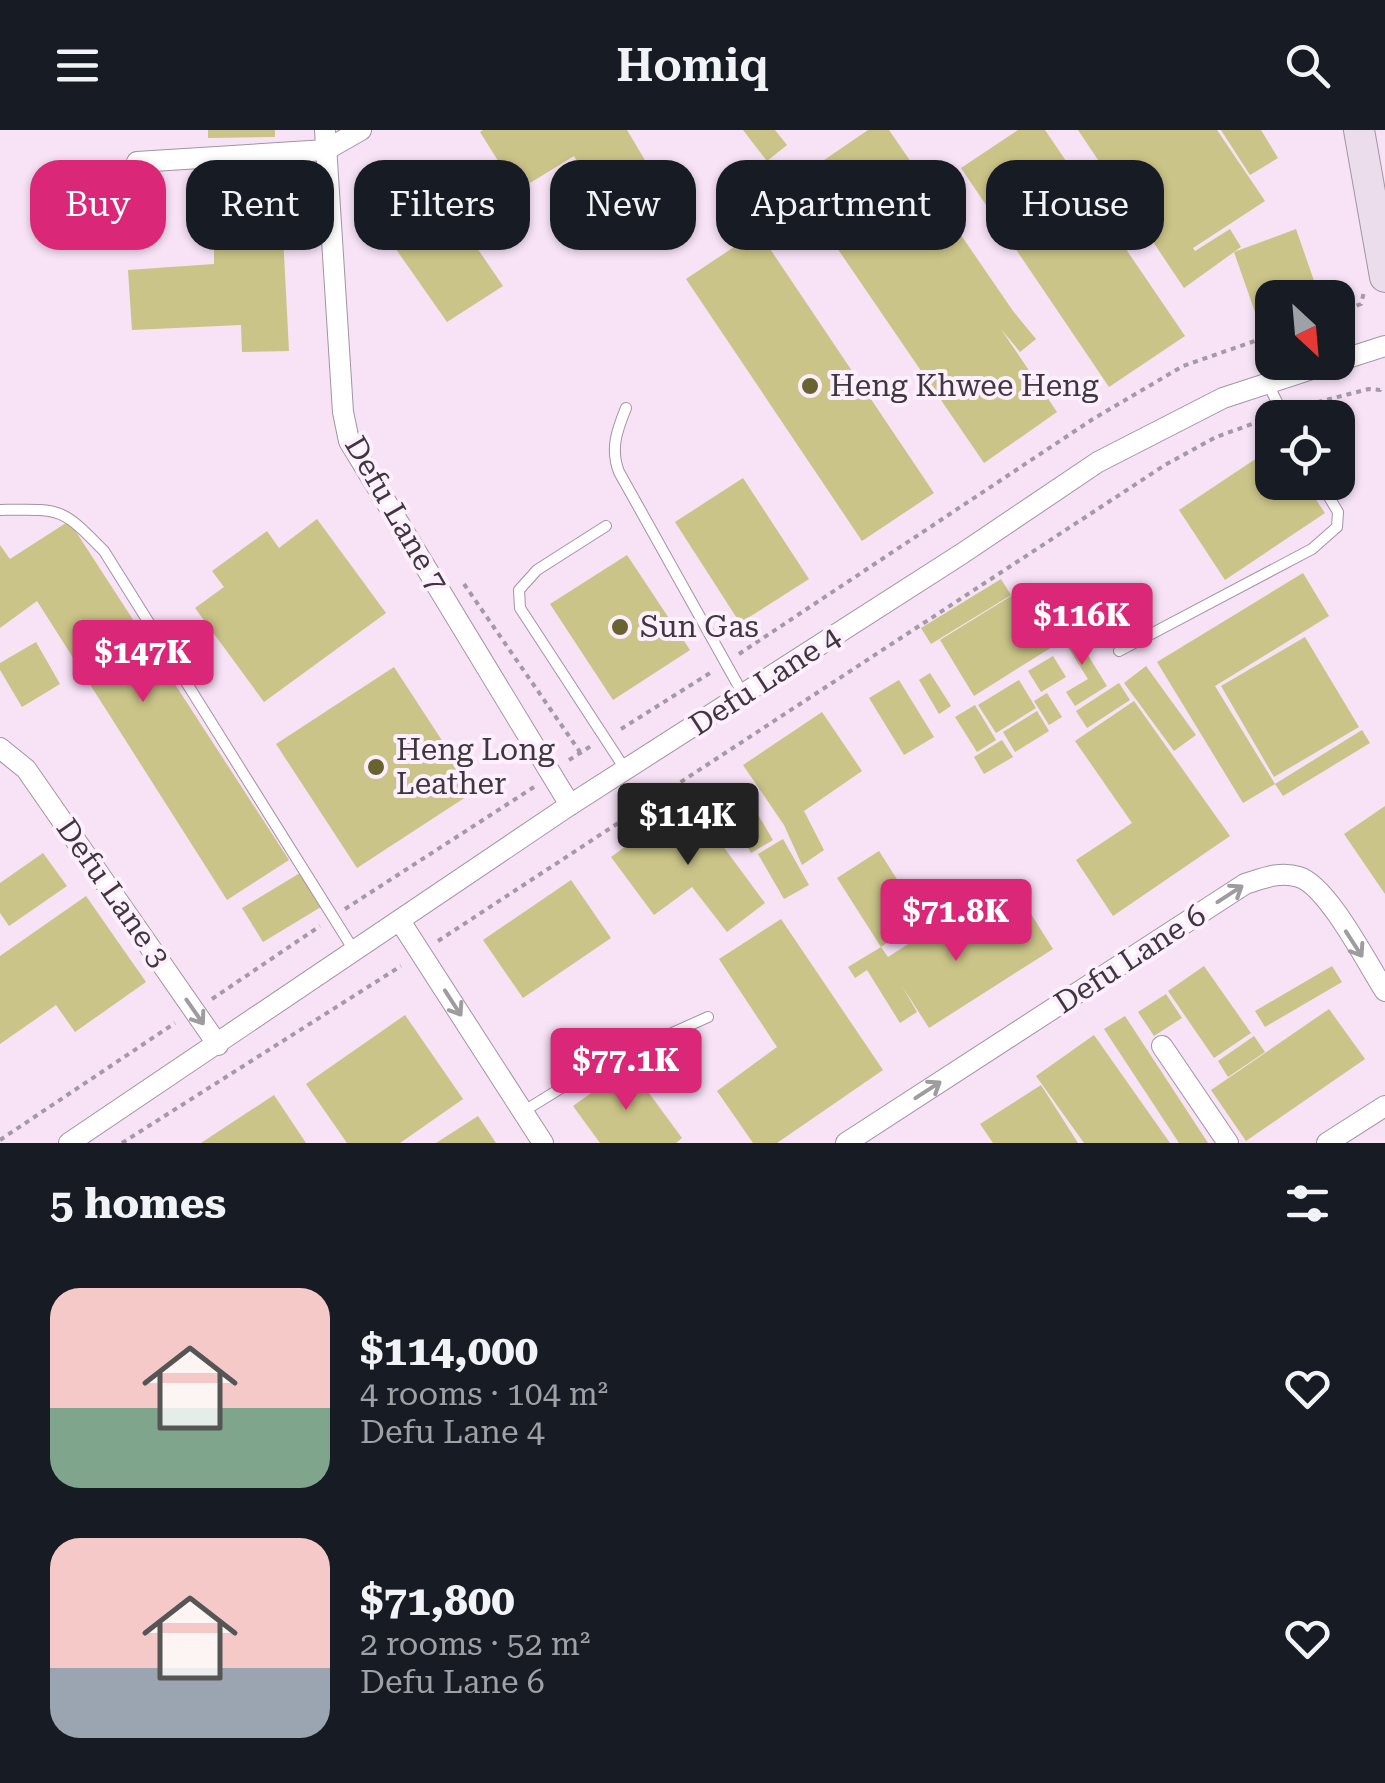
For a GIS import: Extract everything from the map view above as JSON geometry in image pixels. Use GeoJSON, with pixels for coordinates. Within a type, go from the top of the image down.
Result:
{"type":"FeatureCollection","features":[{"type":"Feature","properties":{"kind":"main road"},"geometry":{"type":"LineString","coordinates":[[1359,130],[1385,277]]}},
{"type":"Feature","properties":{"kind":"street"},"geometry":{"type":"LineString","coordinates":[[154,160],[325,140],[361,130]]}},
{"type":"Feature","properties":{"kind":"street","name":"Defu Lane 7"},"geometry":{"type":"LineString","coordinates":[[325,140],[348,441],[570,805]]}},
{"type":"Feature","properties":{"kind":"street","name":"Defu Lane 4"},"geometry":{"type":"LineString","coordinates":[[1355,356],[1385,346]]}},
{"type":"Feature","properties":{"kind":"street","name":"Defu Lane 4"},"geometry":{"type":"LineString","coordinates":[[69,1143],[570,805],[1098,462],[1223,398],[1279,380]]}},
{"type":"Feature","properties":{"kind":"street","name":"Defu Lane 3"},"geometry":{"type":"LineString","coordinates":[[0,748],[26,769],[218,1045]]}},
{"type":"Feature","properties":{"kind":"street","name":"Defu Lane 6"},"geometry":{"type":"LineString","coordinates":[[846,1143],[1245,884],[1280,874],[1304,878],[1323,896],[1385,992]]}},
{"type":"Feature","properties":{"kind":"street"},"geometry":{"type":"LineString","coordinates":[[400,922],[543,1143]]}},
{"type":"Feature","properties":{"kind":"street"},"geometry":{"type":"LineString","coordinates":[[1162,1046],[1228,1143]]}},
{"type":"Feature","properties":{"kind":"street"},"geometry":{"type":"LineString","coordinates":[[1327,1143],[1385,1106]]}},
{"type":"Feature","properties":{"kind":"lane"},"geometry":{"type":"LineString","coordinates":[[1267,384],[1276,400]]}},
{"type":"Feature","properties":{"kind":"lane"},"geometry":{"type":"LineString","coordinates":[[626,408],[616,435],[614,458],[743,695]]}},
{"type":"Feature","properties":{"kind":"lane"},"geometry":{"type":"LineString","coordinates":[[1120,651],[1312,549],[1337,527],[1338,512],[1331,500]]}},
{"type":"Feature","properties":{"kind":"lane"},"geometry":{"type":"LineString","coordinates":[[0,510],[42,509],[68,515],[104,551],[355,952]]}},
{"type":"Feature","properties":{"kind":"lane"},"geometry":{"type":"LineString","coordinates":[[606,526],[537,570],[520,590],[520,608],[626,770]]}},
{"type":"Feature","properties":{"kind":"lane"},"geometry":{"type":"LineString","coordinates":[[523,1112],[592,1069],[708,1017]]}},
{"type":"Feature","properties":{"kind":"path"},"geometry":{"type":"LineString","coordinates":[[1355,307],[1361,304]]}},
{"type":"Feature","properties":{"kind":"path"},"geometry":{"type":"LineString","coordinates":[[0,1140],[580,752],[725,663],[1092,419],[1183,366],[1255,340]]}},
{"type":"Feature","properties":{"kind":"path"},"geometry":{"type":"LineString","coordinates":[[1324,400],[1381,389],[1385,398]]}},
{"type":"Feature","properties":{"kind":"path"},"geometry":{"type":"LineString","coordinates":[[122,1143],[421,953],[1165,465],[1216,437],[1255,425]]}},
{"type":"Feature","properties":{"kind":"path"},"geometry":{"type":"LineString","coordinates":[[463,583],[580,752]]}},
{"type":"Feature","properties":{"kind":"shaded area"},"geometry":{"type":"Polygon","coordinates":[[[0,130],[1385,130],[1385,1143],[0,1143],[0,130]]]}},
{"type":"Feature","properties":{"kind":"building"},"geometry":{"type":"Polygon","coordinates":[[[208,130],[275,130],[275,137],[208,138],[208,130]]]}},
{"type":"Feature","properties":{"kind":"building"},"geometry":{"type":"Polygon","coordinates":[[[627,130],[645,160],[576,160],[574,156],[550,160],[550,171],[530,183],[530,160],[498,160],[480,132],[627,130]]]}},
{"type":"Feature","properties":{"kind":"building"},"geometry":{"type":"Polygon","coordinates":[[[743,130],[775,130],[787,145],[766,160],[743,130]]]}},
{"type":"Feature","properties":{"kind":"building"},"geometry":{"type":"Polygon","coordinates":[[[868,130],[889,130],[910,160],[824,160],[868,130]]]}},
{"type":"Feature","properties":{"kind":"building"},"geometry":{"type":"Polygon","coordinates":[[[1018,130],[1045,130],[1065,160],[986,160],[986,205],[966,175],[966,165],[1018,130]]]}},
{"type":"Feature","properties":{"kind":"building"},"geometry":{"type":"Polygon","coordinates":[[[1078,130],[1217,130],[1265,201],[1193,248],[1195,251],[1230,229],[1241,247],[1184,288],[1159,250],[1164,250],[1164,160],[1098,160],[1078,130]]]}},
{"type":"Feature","properties":{"kind":"building"},"geometry":{"type":"Polygon","coordinates":[[[1221,130],[1261,130],[1278,158],[1250,175],[1221,130]]]}},
{"type":"Feature","properties":{"kind":"building"},"geometry":{"type":"Polygon","coordinates":[[[1296,229],[1314,280],[1255,280],[1255,312],[1234,252],[1296,229]]]}},
{"type":"Feature","properties":{"kind":"building"},"geometry":{"type":"Polygon","coordinates":[[[966,242],[1036,339],[1020,352],[1001,329],[1057,412],[984,463],[838,250],[966,250],[966,242]]]}},
{"type":"Feature","properties":{"kind":"building"},"geometry":{"type":"Polygon","coordinates":[[[214,250],[284,250],[289,351],[242,352],[241,325],[132,330],[128,270],[214,264],[214,250]]]}},
{"type":"Feature","properties":{"kind":"building"},"geometry":{"type":"Polygon","coordinates":[[[397,250],[478,250],[503,286],[447,322],[397,250]]]}},
{"type":"Feature","properties":{"kind":"building","name":"Heng Khwee Heng"},"geometry":{"type":"Polygon","coordinates":[[[730,250],[771,250],[934,493],[862,541],[686,279],[730,250]]]}},
{"type":"Feature","properties":{"kind":"building"},"geometry":{"type":"Polygon","coordinates":[[[1016,250],[1127,250],[1185,336],[1109,387],[1016,250]]]}},
{"type":"Feature","properties":{"kind":"building"},"geometry":{"type":"Polygon","coordinates":[[[1255,459],[1255,500],[1316,500],[1325,513],[1225,580],[1179,510],[1255,459]]]}},
{"type":"Feature","properties":{"kind":"building"},"geometry":{"type":"Polygon","coordinates":[[[743,478],[809,579],[740,623],[675,522],[743,478]]]}},
{"type":"Feature","properties":{"kind":"building"},"geometry":{"type":"Polygon","coordinates":[[[317,519],[386,613],[264,702],[195,608],[224,587],[212,571],[267,531],[279,548],[317,519]]]}},
{"type":"Feature","properties":{"kind":"building"},"geometry":{"type":"Polygon","coordinates":[[[69,521],[289,860],[227,900],[37,601],[0,628],[0,545],[10,559],[69,521]]]}},
{"type":"Feature","properties":{"kind":"building","name":"Sun Gas"},"geometry":{"type":"Polygon","coordinates":[[[627,555],[690,650],[613,700],[550,604],[627,555]]]}},
{"type":"Feature","properties":{"kind":"building"},"geometry":{"type":"Polygon","coordinates":[[[1303,573],[1329,616],[1215,686],[1275,784],[1243,803],[1157,662],[1303,573]]]}},
{"type":"Feature","properties":{"kind":"building"},"geometry":{"type":"Polygon","coordinates":[[[1001,579],[1011,595],[931,644],[921,628],[1001,579]]]}},
{"type":"Feature","properties":{"kind":"building"},"geometry":{"type":"Polygon","coordinates":[[[1016,593],[1052,647],[974,696],[940,640],[1016,593]]]}},
{"type":"Feature","properties":{"kind":"building"},"geometry":{"type":"Polygon","coordinates":[[[1068,623],[1107,686],[1075,706],[1066,692],[1088,679],[1057,630],[1068,623]]]}},
{"type":"Feature","properties":{"kind":"building"},"geometry":{"type":"Polygon","coordinates":[[[1305,637],[1359,727],[1274,777],[1221,686],[1305,637]]]}},
{"type":"Feature","properties":{"kind":"building"},"geometry":{"type":"Polygon","coordinates":[[[36,642],[60,684],[22,707],[0,670],[0,663],[36,642]]]}},
{"type":"Feature","properties":{"kind":"building"},"geometry":{"type":"Polygon","coordinates":[[[1053,656],[1066,677],[1041,692],[1028,671],[1053,656]]]}},
{"type":"Feature","properties":{"kind":"building"},"geometry":{"type":"Polygon","coordinates":[[[1146,666],[1196,735],[1174,751],[1124,683],[1146,666]]]}},
{"type":"Feature","properties":{"kind":"building","name":"Heng Long Leather"},"geometry":{"type":"Polygon","coordinates":[[[394,667],[475,791],[357,868],[276,744],[394,667]]]}},
{"type":"Feature","properties":{"kind":"building"},"geometry":{"type":"Polygon","coordinates":[[[930,673],[951,706],[939,714],[919,680],[930,673]]]}},
{"type":"Feature","properties":{"kind":"building"},"geometry":{"type":"Polygon","coordinates":[[[899,680],[934,737],[904,755],[869,698],[899,680]]]}},
{"type":"Feature","properties":{"kind":"building"},"geometry":{"type":"Polygon","coordinates":[[[1019,680],[1036,708],[996,733],[978,705],[1019,680]]]}},
{"type":"Feature","properties":{"kind":"building"},"geometry":{"type":"Polygon","coordinates":[[[1119,683],[1130,700],[1087,728],[1076,711],[1119,683]]]}},
{"type":"Feature","properties":{"kind":"building"},"geometry":{"type":"Polygon","coordinates":[[[1047,693],[1062,717],[1049,725],[1034,701],[1047,693]]]}},
{"type":"Feature","properties":{"kind":"building"},"geometry":{"type":"Polygon","coordinates":[[[1134,701],[1230,836],[1113,916],[1076,860],[1132,823],[1075,741],[1134,701]]]}},
{"type":"Feature","properties":{"kind":"building"},"geometry":{"type":"Polygon","coordinates":[[[975,705],[996,740],[977,752],[955,717],[975,705]]]}},
{"type":"Feature","properties":{"kind":"building"},"geometry":{"type":"Polygon","coordinates":[[[1037,711],[1049,731],[1015,752],[1003,732],[1037,711]]]}},
{"type":"Feature","properties":{"kind":"building"},"geometry":{"type":"Polygon","coordinates":[[[822,712],[862,771],[804,811],[824,850],[802,865],[784,825],[743,765],[822,712]]]}},
{"type":"Feature","properties":{"kind":"building"},"geometry":{"type":"Polygon","coordinates":[[[1362,730],[1370,743],[1283,796],[1275,784],[1362,730]]]}},
{"type":"Feature","properties":{"kind":"building"},"geometry":{"type":"Polygon","coordinates":[[[1002,740],[1013,757],[984,774],[974,757],[1002,740]]]}},
{"type":"Feature","properties":{"kind":"building"},"geometry":{"type":"Polygon","coordinates":[[[744,791],[773,840],[751,853],[723,805],[744,791]]]}},
{"type":"Feature","properties":{"kind":"building"},"geometry":{"type":"Polygon","coordinates":[[[689,800],[765,903],[727,932],[692,887],[654,915],[611,857],[689,800]]]}},
{"type":"Feature","properties":{"kind":"building"},"geometry":{"type":"Polygon","coordinates":[[[1385,806],[1385,894],[1344,834],[1385,806]]]}},
{"type":"Feature","properties":{"kind":"building"},"geometry":{"type":"Polygon","coordinates":[[[783,839],[809,885],[784,899],[758,854],[783,839]]]}},
{"type":"Feature","properties":{"kind":"building"},"geometry":{"type":"Polygon","coordinates":[[[879,851],[923,920],[881,947],[837,878],[879,851]]]}},
{"type":"Feature","properties":{"kind":"building"},"geometry":{"type":"Polygon","coordinates":[[[43,853],[67,886],[9,926],[0,913],[0,883],[43,853]]]}},
{"type":"Feature","properties":{"kind":"building"},"geometry":{"type":"Polygon","coordinates":[[[300,873],[321,907],[263,942],[242,908],[300,873]]]}},
{"type":"Feature","properties":{"kind":"building"},"geometry":{"type":"Polygon","coordinates":[[[571,880],[611,938],[523,998],[483,940],[571,880]]]}},
{"type":"Feature","properties":{"kind":"building"},"geometry":{"type":"Polygon","coordinates":[[[1019,895],[1053,949],[929,1028],[902,986],[917,1012],[900,1023],[867,970],[855,978],[848,967],[881,947],[888,957],[933,928],[943,943],[1019,895]]]}},
{"type":"Feature","properties":{"kind":"building"},"geometry":{"type":"Polygon","coordinates":[[[86,896],[146,982],[75,1032],[56,1005],[0,1044],[0,956],[86,896]]]}},
{"type":"Feature","properties":{"kind":"building"},"geometry":{"type":"Polygon","coordinates":[[[781,919],[883,1070],[777,1143],[753,1143],[717,1091],[777,1047],[719,959],[781,919]]]}},
{"type":"Feature","properties":{"kind":"building"},"geometry":{"type":"Polygon","coordinates":[[[1204,966],[1251,1033],[1214,1058],[1168,991],[1204,966]]]}},
{"type":"Feature","properties":{"kind":"building"},"geometry":{"type":"Polygon","coordinates":[[[1332,966],[1342,982],[1265,1027],[1255,1011],[1332,966]]]}},
{"type":"Feature","properties":{"kind":"building"},"geometry":{"type":"Polygon","coordinates":[[[1166,994],[1182,1018],[1154,1036],[1138,1012],[1166,994]]]}},
{"type":"Feature","properties":{"kind":"building"},"geometry":{"type":"Polygon","coordinates":[[[1329,1009],[1365,1059],[1246,1141],[1211,1090],[1329,1009]]]}},
{"type":"Feature","properties":{"kind":"building"},"geometry":{"type":"Polygon","coordinates":[[[405,1015],[463,1099],[400,1143],[347,1143],[306,1084],[405,1015]]]}},
{"type":"Feature","properties":{"kind":"building"},"geometry":{"type":"Polygon","coordinates":[[[1125,1016],[1208,1143],[1179,1143],[1104,1029],[1125,1016]]]}},
{"type":"Feature","properties":{"kind":"building"},"geometry":{"type":"Polygon","coordinates":[[[1094,1035],[1170,1143],[1084,1143],[1036,1076],[1094,1035]]]}},
{"type":"Feature","properties":{"kind":"building"},"geometry":{"type":"Polygon","coordinates":[[[1254,1036],[1265,1052],[1228,1077],[1218,1061],[1254,1036]]]}},
{"type":"Feature","properties":{"kind":"building"},"geometry":{"type":"Polygon","coordinates":[[[629,1066],[682,1138],[676,1143],[600,1143],[573,1106],[629,1066]]]}},
{"type":"Feature","properties":{"kind":"building"},"geometry":{"type":"Polygon","coordinates":[[[1041,1085],[1078,1143],[993,1143],[980,1124],[1041,1085]]]}},
{"type":"Feature","properties":{"kind":"building"},"geometry":{"type":"Polygon","coordinates":[[[274,1095],[306,1143],[201,1143],[274,1095]]]}},
{"type":"Feature","properties":{"kind":"building"},"geometry":{"type":"Polygon","coordinates":[[[478,1116],[496,1143],[436,1143],[478,1116]]]}},
{"type":"Feature","properties":{"kind":"place","name":"Heng Khwee Heng"},"geometry":{"type":"Point","coordinates":[810,386]}},
{"type":"Feature","properties":{"kind":"place","name":"Sun Gas"},"geometry":{"type":"Point","coordinates":[620,627]}},
{"type":"Feature","properties":{"kind":"place","name":"Heng Long Leather"},"geometry":{"type":"Point","coordinates":[376,767]}}]}
